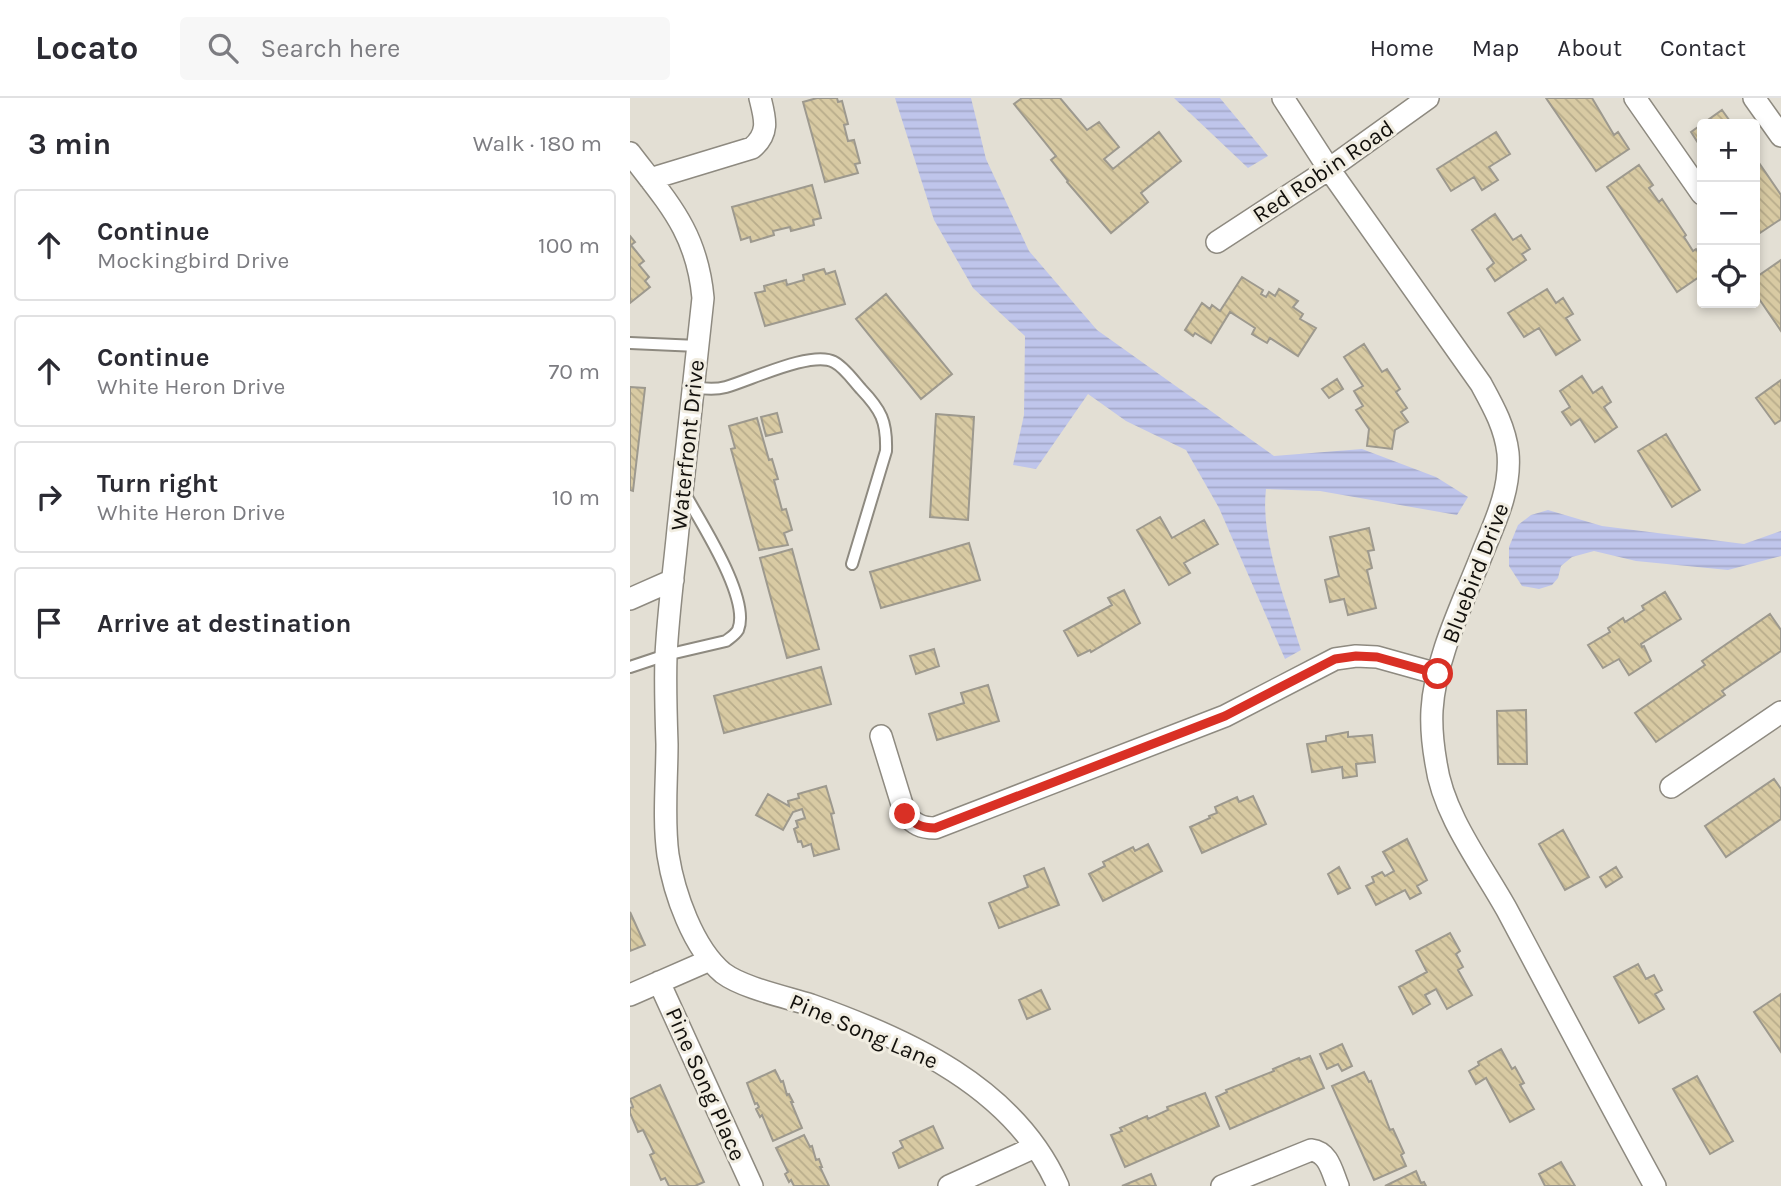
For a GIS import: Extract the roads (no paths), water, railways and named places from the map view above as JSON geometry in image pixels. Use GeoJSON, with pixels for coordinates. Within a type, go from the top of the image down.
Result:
{"type":"FeatureCollection","features":[{"type":"Feature","properties":{"kind":"street"},"geometry":{"type":"LineString","coordinates":[[650,179],[752,148],[761,141],[765,131],[760,98]]}},
{"type":"Feature","properties":{"kind":"street","name":"Bluebird Drive"},"geometry":{"type":"LineString","coordinates":[[1283,98],[1329,169],[1481,384],[1503,428],[1508,452],[1508,478],[1503,502],[1438,674],[1432,707],[1436,767],[1447,805],[1655,1186]]}},
{"type":"Feature","properties":{"kind":"street","name":"Red Robin Road"},"geometry":{"type":"LineString","coordinates":[[1217,242],[1329,169],[1428,98]]}},
{"type":"Feature","properties":{"kind":"street"},"geometry":{"type":"LineString","coordinates":[[1635,98],[1697,187]]}},
{"type":"Feature","properties":{"kind":"street"},"geometry":{"type":"LineString","coordinates":[[1754,98],[1781,136]]}},
{"type":"Feature","properties":{"kind":"street","name":"Waterfront Drive"},"geometry":{"type":"LineString","coordinates":[[630,153],[679,217],[692,242],[701,275],[703,298],[666,655],[668,858],[683,910],[709,960]]}},
{"type":"Feature","properties":{"kind":"street"},"geometry":{"type":"LineString","coordinates":[[630,599],[673,580]]}},
{"type":"Feature","properties":{"kind":"street"},"geometry":{"type":"LineString","coordinates":[[881,736],[905,814],[923,828],[935,828],[1225,716],[1335,659],[1377,657],[1438,674]]}},
{"type":"Feature","properties":{"kind":"street"},"geometry":{"type":"LineString","coordinates":[[1671,787],[1781,712]]}},
{"type":"Feature","properties":{"kind":"street"},"geometry":{"type":"LineString","coordinates":[[630,995],[709,960]]}},
{"type":"Feature","properties":{"kind":"street","name":"Pine Song Lane"},"geometry":{"type":"LineString","coordinates":[[709,960],[725,974],[743,984],[838,1015],[900,1042],[959,1073],[1014,1121],[1035,1147],[1058,1186]]}},
{"type":"Feature","properties":{"kind":"street","name":"Pine Song Place"},"geometry":{"type":"LineString","coordinates":[[659,982],[752,1186]]}},
{"type":"Feature","properties":{"kind":"street"},"geometry":{"type":"LineString","coordinates":[[949,1186],[1035,1147]]}},
{"type":"Feature","properties":{"kind":"street"},"geometry":{"type":"LineString","coordinates":[[1228,1184],[1311,1150],[1318,1150],[1325,1155],[1338,1186]]}},
{"type":"Feature","properties":{"kind":"lane"},"geometry":{"type":"LineString","coordinates":[[630,343],[698,346]]}},
{"type":"Feature","properties":{"kind":"lane"},"geometry":{"type":"LineString","coordinates":[[694,387],[723,388],[808,359],[824,358],[836,363],[873,402],[882,415],[887,431],[886,451],[852,564]]}},
{"type":"Feature","properties":{"kind":"lane"},"geometry":{"type":"LineString","coordinates":[[630,667],[726,640],[734,635],[739,627],[740,606],[735,586],[682,488]]}},
{"type":"Feature","properties":{"kind":"water"},"geometry":{"type":"Polygon","coordinates":[[[895,98],[971,98],[986,159],[1029,251],[1097,330],[1274,456],[1362,449],[1436,477],[1468,497],[1457,515],[1320,491],[1266,489],[1265,509],[1270,549],[1301,650],[1285,659],[1219,508],[1186,450],[1126,421],[1088,394],[1036,469],[1013,465],[1024,415],[1025,336],[973,288],[934,220],[895,98]]]}},
{"type":"Feature","properties":{"kind":"water"},"geometry":{"type":"Polygon","coordinates":[[[1174,98],[1220,98],[1268,156],[1248,168],[1174,98]]]}},
{"type":"Feature","properties":{"kind":"water"},"geometry":{"type":"Polygon","coordinates":[[[1548,510],[1602,526],[1744,544],[1781,531],[1781,556],[1728,570],[1636,561],[1594,551],[1572,557],[1561,566],[1558,578],[1552,585],[1539,589],[1522,586],[1509,566],[1509,547],[1518,525],[1531,515],[1548,510]]]}}]}
